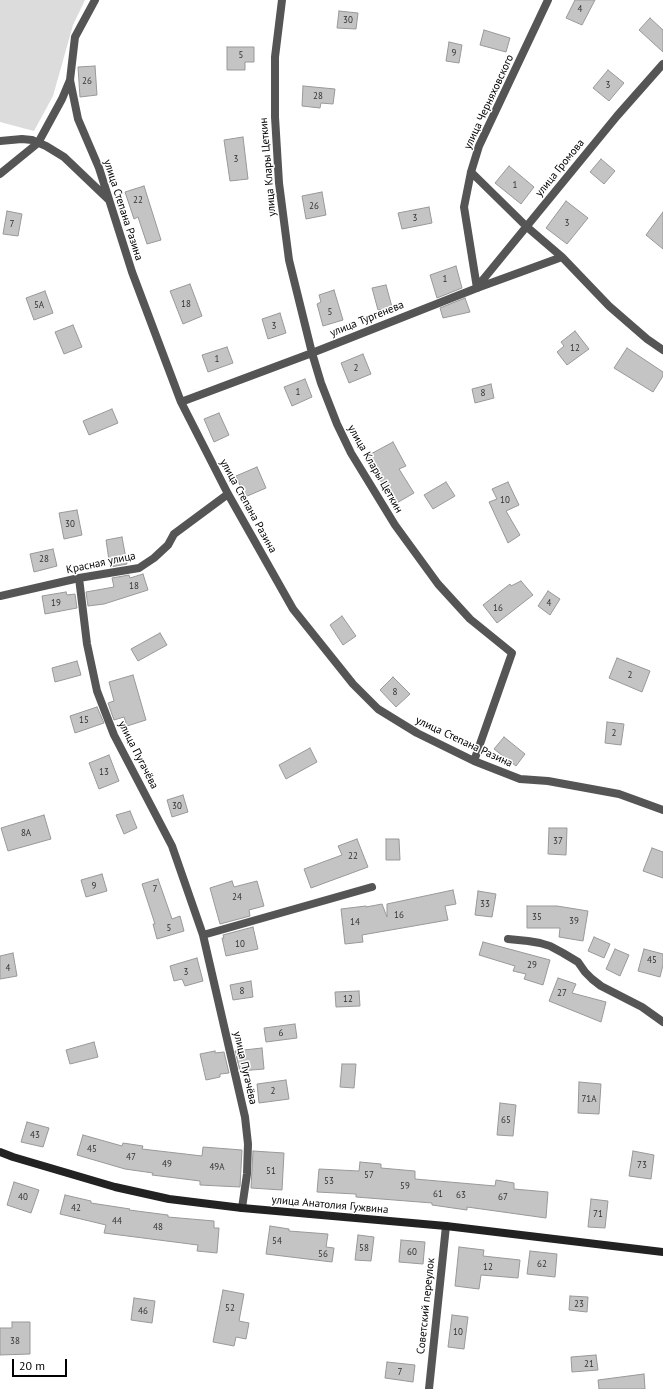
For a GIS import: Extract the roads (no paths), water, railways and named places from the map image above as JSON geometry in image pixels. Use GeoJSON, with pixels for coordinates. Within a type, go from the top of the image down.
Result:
{"type":"FeatureCollection","features":[{"type":"Feature","properties":{"kind":"street","name":"улица Степана Разина"},"geometry":{"type":"LineString","coordinates":[[95,0],[75,37],[70,80],[78,119],[99,168],[132,272],[181,402],[228,494],[294,609],[353,684],[378,709],[417,733],[474,761],[520,779],[548,781],[619,794],[663,810]]}},
{"type":"Feature","properties":{"kind":"street","name":"улица Клары Цеткин"},"geometry":{"type":"LineString","coordinates":[[282,0],[275,57],[275,118],[279,183],[289,260],[321,383],[337,424],[351,453],[395,525],[438,584],[465,613],[512,653],[474,761]]}},
{"type":"Feature","properties":{"kind":"street","name":"улица Черняховского"},"geometry":{"type":"LineString","coordinates":[[477,288],[464,207],[470,172],[479,146],[548,0]]}},
{"type":"Feature","properties":{"kind":"street","name":"улица Громова"},"geometry":{"type":"LineString","coordinates":[[477,288],[616,116],[663,64]]}},
{"type":"Feature","properties":{"kind":"street"},"geometry":{"type":"LineString","coordinates":[[0,174],[38,142],[62,99],[70,80]]}},
{"type":"Feature","properties":{"kind":"street"},"geometry":{"type":"LineString","coordinates":[[0,141],[22,139],[38,142],[64,156],[109,199]]}},
{"type":"Feature","properties":{"kind":"street"},"geometry":{"type":"LineString","coordinates":[[470,172],[526,226],[562,257],[609,306],[663,350]]}},
{"type":"Feature","properties":{"kind":"street","name":"улица Тургенева"},"geometry":{"type":"LineString","coordinates":[[181,402],[312,353],[477,288],[562,257]]}},
{"type":"Feature","properties":{"kind":"street","name":"Красная улица"},"geometry":{"type":"LineString","coordinates":[[0,596],[79,578],[139,568],[168,546],[174,534],[228,494]]}},
{"type":"Feature","properties":{"kind":"street","name":"улица Пугачёва"},"geometry":{"type":"LineString","coordinates":[[79,578],[86,644],[97,691],[114,735],[172,846],[203,935],[245,1117],[248,1144],[247,1174],[242,1208]]}},
{"type":"Feature","properties":{"kind":"street"},"geometry":{"type":"LineString","coordinates":[[203,935],[372,887]]}},
{"type":"Feature","properties":{"kind":"street"},"geometry":{"type":"LineString","coordinates":[[508,939],[540,943],[563,952],[578,962],[585,972],[601,986],[642,1007],[663,1022]]}},
{"type":"Feature","properties":{"kind":"street","name":"улица Анатолия Гужвина"},"geometry":{"type":"LineString","coordinates":[[0,1152],[114,1187],[169,1199],[242,1208],[446,1226],[663,1252]]}},
{"type":"Feature","properties":{"kind":"street","name":"Советский переулок"},"geometry":{"type":"LineString","coordinates":[[429,1389],[446,1226]]}}]}
